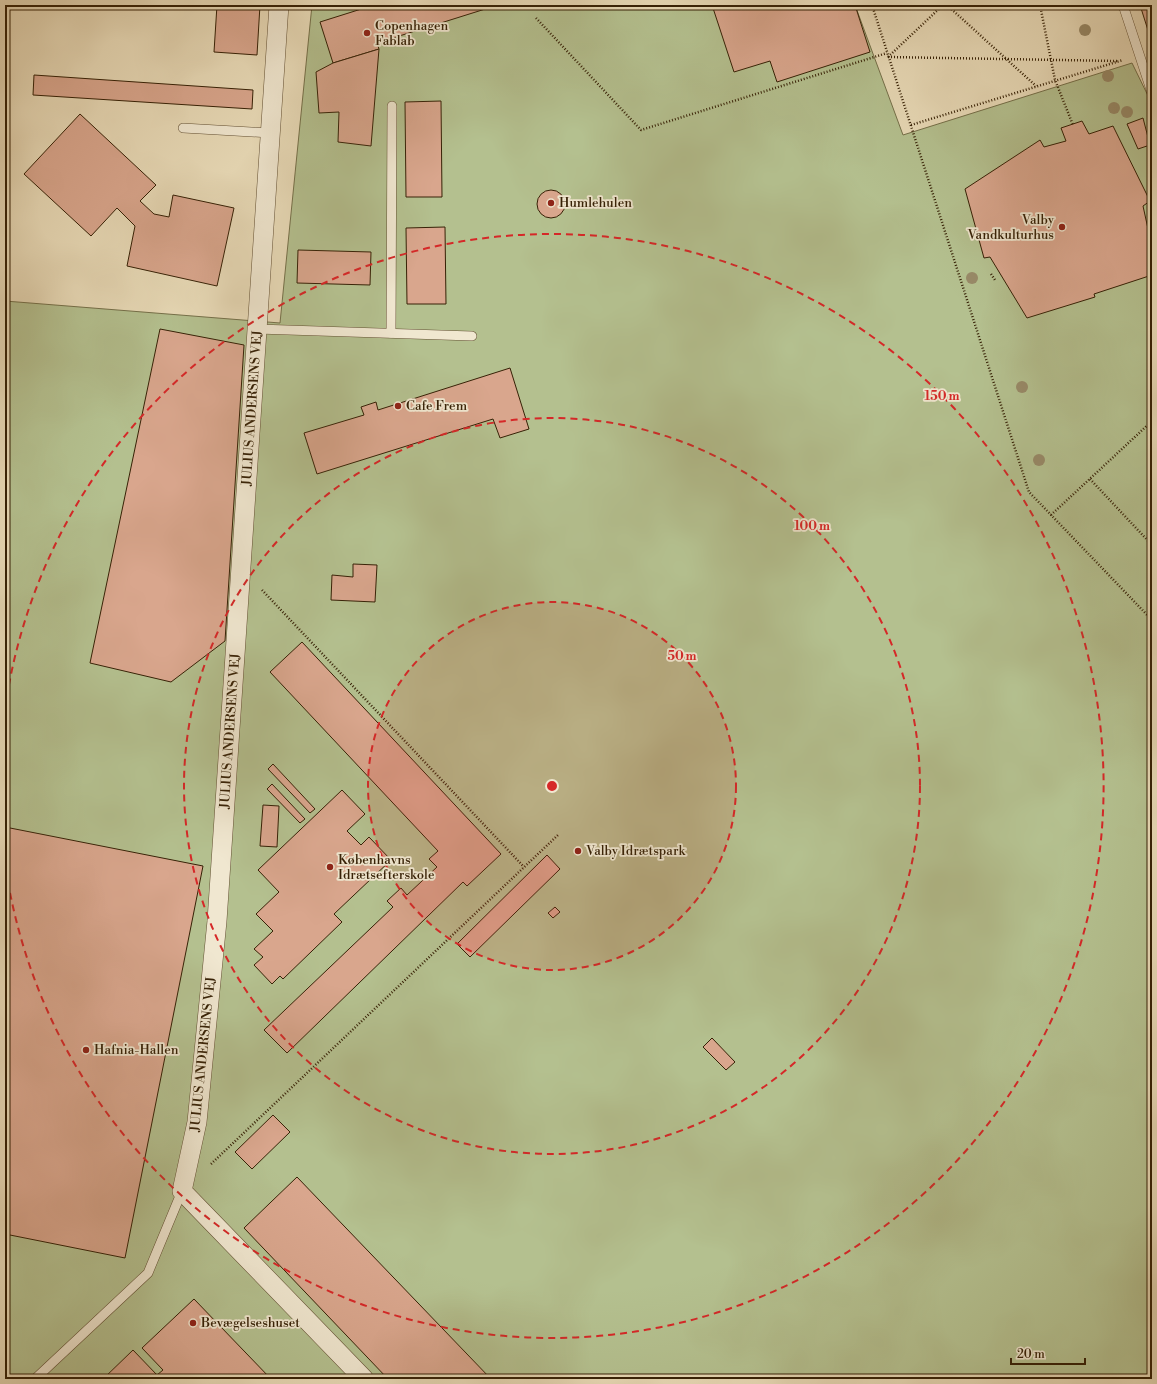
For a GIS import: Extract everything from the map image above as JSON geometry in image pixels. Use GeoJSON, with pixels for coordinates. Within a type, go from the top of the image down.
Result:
{"type":"FeatureCollection","features":[{"type":"Feature","properties":{"kind":"street","name":"JULIUS ANDERSENS VEJ"},"geometry":{"type":"LineString","coordinates":[[182,1191],[197,1122],[218,921],[270,134],[283,6]]}},
{"type":"Feature","properties":{"kind":"street"},"geometry":{"type":"LineString","coordinates":[[182,1191],[364,1379]]}},
{"type":"Feature","properties":{"kind":"lane"},"geometry":{"type":"LineString","coordinates":[[1123,5],[1152,94]]}},
{"type":"Feature","properties":{"kind":"lane"},"geometry":{"type":"LineString","coordinates":[[391,333],[392,106]]}},
{"type":"Feature","properties":{"kind":"lane"},"geometry":{"type":"LineString","coordinates":[[183,128],[270,134]]}},
{"type":"Feature","properties":{"kind":"lane"},"geometry":{"type":"LineString","coordinates":[[257,329],[472,336]]}},
{"type":"Feature","properties":{"kind":"lane"},"geometry":{"type":"LineString","coordinates":[[35,1379],[148,1273],[182,1191]]}},
{"type":"Feature","properties":{"kind":"path"},"geometry":{"type":"LineString","coordinates":[[872,5],[1029,492],[1152,620]]}},
{"type":"Feature","properties":{"kind":"path"},"geometry":{"type":"LineString","coordinates":[[888,57],[943,5]]}},
{"type":"Feature","properties":{"kind":"path"},"geometry":{"type":"LineString","coordinates":[[947,5],[1036,86]]}},
{"type":"Feature","properties":{"kind":"path"},"geometry":{"type":"LineString","coordinates":[[1040,5],[1055,80],[1073,124]]}},
{"type":"Feature","properties":{"kind":"path"},"geometry":{"type":"LineString","coordinates":[[536,18],[641,130],[887,53]]}},
{"type":"Feature","properties":{"kind":"path"},"geometry":{"type":"LineString","coordinates":[[911,124],[1139,55]]}},
{"type":"Feature","properties":{"kind":"path"},"geometry":{"type":"LineString","coordinates":[[888,57],[1120,61]]}},
{"type":"Feature","properties":{"kind":"path"},"geometry":{"type":"LineString","coordinates":[[991,274],[995,280]]}},
{"type":"Feature","properties":{"kind":"path"},"geometry":{"type":"LineString","coordinates":[[1052,516],[1152,421]]}},
{"type":"Feature","properties":{"kind":"path"},"geometry":{"type":"LineString","coordinates":[[1090,479],[1152,545]]}},
{"type":"Feature","properties":{"kind":"path"},"geometry":{"type":"LineString","coordinates":[[241,568],[524,867]]}},
{"type":"Feature","properties":{"kind":"path"},"geometry":{"type":"LineString","coordinates":[[182,1191],[558,835]]}},
{"type":"Feature","properties":{"kind":"green space","name":"Valby Idrætspark"},"geometry":{"type":"Polygon","coordinates":[[[312,5],[855,5],[903,135],[1132,63],[1152,104],[1152,1379],[5,1379],[5,301],[280,323],[312,5]]]}},
{"type":"Feature","properties":{"kind":"building"},"geometry":{"type":"Polygon","coordinates":[[[217,5],[260,5],[257,55],[214,52],[217,5]]]}},
{"type":"Feature","properties":{"kind":"building","name":"Copenhagen Fablab"},"geometry":{"type":"Polygon","coordinates":[[[374,5],[498,5],[377,43],[379,49],[333,63],[320,22],[374,5]]]}},
{"type":"Feature","properties":{"kind":"building"},"geometry":{"type":"Polygon","coordinates":[[[712,5],[855,5],[870,52],[777,82],[770,61],[734,72],[712,5]]]}},
{"type":"Feature","properties":{"kind":"building"},"geometry":{"type":"Polygon","coordinates":[[[1140,5],[1152,5],[1152,43],[1140,5]]]}},
{"type":"Feature","properties":{"kind":"building"},"geometry":{"type":"Polygon","coordinates":[[[379,49],[371,146],[338,142],[339,112],[319,113],[316,72],[333,63],[379,49]]]}},
{"type":"Feature","properties":{"kind":"building"},"geometry":{"type":"Polygon","coordinates":[[[34,75],[253,90],[252,109],[33,95],[34,75]]]}},
{"type":"Feature","properties":{"kind":"building"},"geometry":{"type":"Polygon","coordinates":[[[441,101],[442,197],[406,197],[405,102],[441,101]]]}},
{"type":"Feature","properties":{"kind":"building"},"geometry":{"type":"Polygon","coordinates":[[[80,114],[156,185],[140,201],[154,214],[169,217],[173,195],[234,208],[217,286],[127,266],[135,226],[117,208],[91,236],[24,174],[80,114]]]}},
{"type":"Feature","properties":{"kind":"building"},"geometry":{"type":"Polygon","coordinates":[[[1143,118],[1150,145],[1138,149],[1127,124],[1143,118]]]}},
{"type":"Feature","properties":{"kind":"building","name":"Valby Vandkulturhus"},"geometry":{"type":"Polygon","coordinates":[[[1082,121],[1089,134],[1113,126],[1150,201],[1143,206],[1152,247],[1152,275],[1094,294],[1095,297],[1027,318],[990,257],[984,258],[965,189],[1040,140],[1044,147],[1066,141],[1061,128],[1082,121]]]}},
{"type":"Feature","properties":{"kind":"building","name":"Humlehulen"},"geometry":{"type":"Polygon","coordinates":[[[551,190],[557,191],[561,194],[564,198],[564,210],[561,214],[557,217],[551,218],[545,217],[541,214],[538,210],[537,204],[538,198],[541,194],[545,191],[551,190]]]}},
{"type":"Feature","properties":{"kind":"building"},"geometry":{"type":"Polygon","coordinates":[[[445,227],[446,304],[407,304],[406,228],[445,227]]]}},
{"type":"Feature","properties":{"kind":"building"},"geometry":{"type":"Polygon","coordinates":[[[298,250],[371,252],[370,285],[297,283],[298,250]]]}},
{"type":"Feature","properties":{"kind":"building"},"geometry":{"type":"Polygon","coordinates":[[[160,329],[244,345],[225,641],[171,682],[90,663],[160,329]]]}},
{"type":"Feature","properties":{"kind":"building"},"geometry":{"type":"Polygon","coordinates":[[[510,368],[529,429],[500,438],[493,419],[317,474],[304,433],[364,415],[361,407],[376,402],[378,410],[510,368]]]}},
{"type":"Feature","properties":{"kind":"building"},"geometry":{"type":"Polygon","coordinates":[[[353,564],[377,565],[375,602],[331,600],[332,575],[353,577],[353,564]]]}},
{"type":"Feature","properties":{"kind":"building"},"geometry":{"type":"Polygon","coordinates":[[[302,642],[501,854],[467,886],[463,882],[287,1053],[264,1030],[393,907],[387,901],[401,888],[407,895],[437,867],[429,859],[438,851],[270,672],[302,642]]]}},
{"type":"Feature","properties":{"kind":"building"},"geometry":{"type":"Polygon","coordinates":[[[273,764],[315,809],[310,813],[268,769],[273,764]]]}},
{"type":"Feature","properties":{"kind":"building"},"geometry":{"type":"Polygon","coordinates":[[[272,784],[305,819],[300,823],[267,789],[272,784]]]}},
{"type":"Feature","properties":{"kind":"building"},"geometry":{"type":"Polygon","coordinates":[[[342,790],[365,814],[347,831],[361,845],[369,837],[391,860],[334,914],[342,922],[283,979],[280,976],[272,984],[254,965],[263,957],[254,949],[273,931],[256,914],[279,892],[258,870],[342,790]]]}},
{"type":"Feature","properties":{"kind":"building"},"geometry":{"type":"Polygon","coordinates":[[[263,805],[279,806],[277,847],[260,846],[263,805]]]}},
{"type":"Feature","properties":{"kind":"building","name":"Hafnia-Hallen"},"geometry":{"type":"Polygon","coordinates":[[[5,827],[203,866],[125,1258],[5,1234],[5,827]]]}},
{"type":"Feature","properties":{"kind":"building"},"geometry":{"type":"Polygon","coordinates":[[[547,855],[560,869],[470,957],[457,944],[547,855]]]}},
{"type":"Feature","properties":{"kind":"building"},"geometry":{"type":"Polygon","coordinates":[[[555,907],[560,912],[553,918],[548,913],[555,907]]]}},
{"type":"Feature","properties":{"kind":"building"},"geometry":{"type":"Polygon","coordinates":[[[712,1038],[735,1062],[726,1070],[703,1047],[712,1038]]]}},
{"type":"Feature","properties":{"kind":"building"},"geometry":{"type":"Polygon","coordinates":[[[273,1115],[290,1132],[252,1169],[235,1152],[273,1115]]]}},
{"type":"Feature","properties":{"kind":"building"},"geometry":{"type":"Polygon","coordinates":[[[297,1177],[491,1379],[388,1379],[244,1228],[297,1177]]]}},
{"type":"Feature","properties":{"kind":"building","name":"Bevægelseshuset"},"geometry":{"type":"Polygon","coordinates":[[[194,1299],[271,1379],[171,1379],[167,1375],[163,1379],[103,1379],[133,1350],[157,1375],[163,1370],[142,1348],[194,1299]]]}},
{"type":"Feature","properties":{"kind":"place","name":"Copenhagen Fablab"},"geometry":{"type":"Point","coordinates":[367,33]}},
{"type":"Feature","properties":{"kind":"place","name":"Humlehulen"},"geometry":{"type":"Point","coordinates":[551,203]}},
{"type":"Feature","properties":{"kind":"place","name":"Valby Vandkulturhus"},"geometry":{"type":"Point","coordinates":[1062,227]}},
{"type":"Feature","properties":{"kind":"place","name":"Cafe Frem"},"geometry":{"type":"Point","coordinates":[398,406]}},
{"type":"Feature","properties":{"kind":"place","name":"Valby Idrætspark"},"geometry":{"type":"Point","coordinates":[578,851]}},
{"type":"Feature","properties":{"kind":"place","name":"Københavns Idrætsefterskole"},"geometry":{"type":"Point","coordinates":[330,867]}},
{"type":"Feature","properties":{"kind":"place","name":"Hafnia-Hallen"},"geometry":{"type":"Point","coordinates":[86,1050]}},
{"type":"Feature","properties":{"kind":"place","name":"Bevægelseshuset"},"geometry":{"type":"Point","coordinates":[193,1323]}}]}
